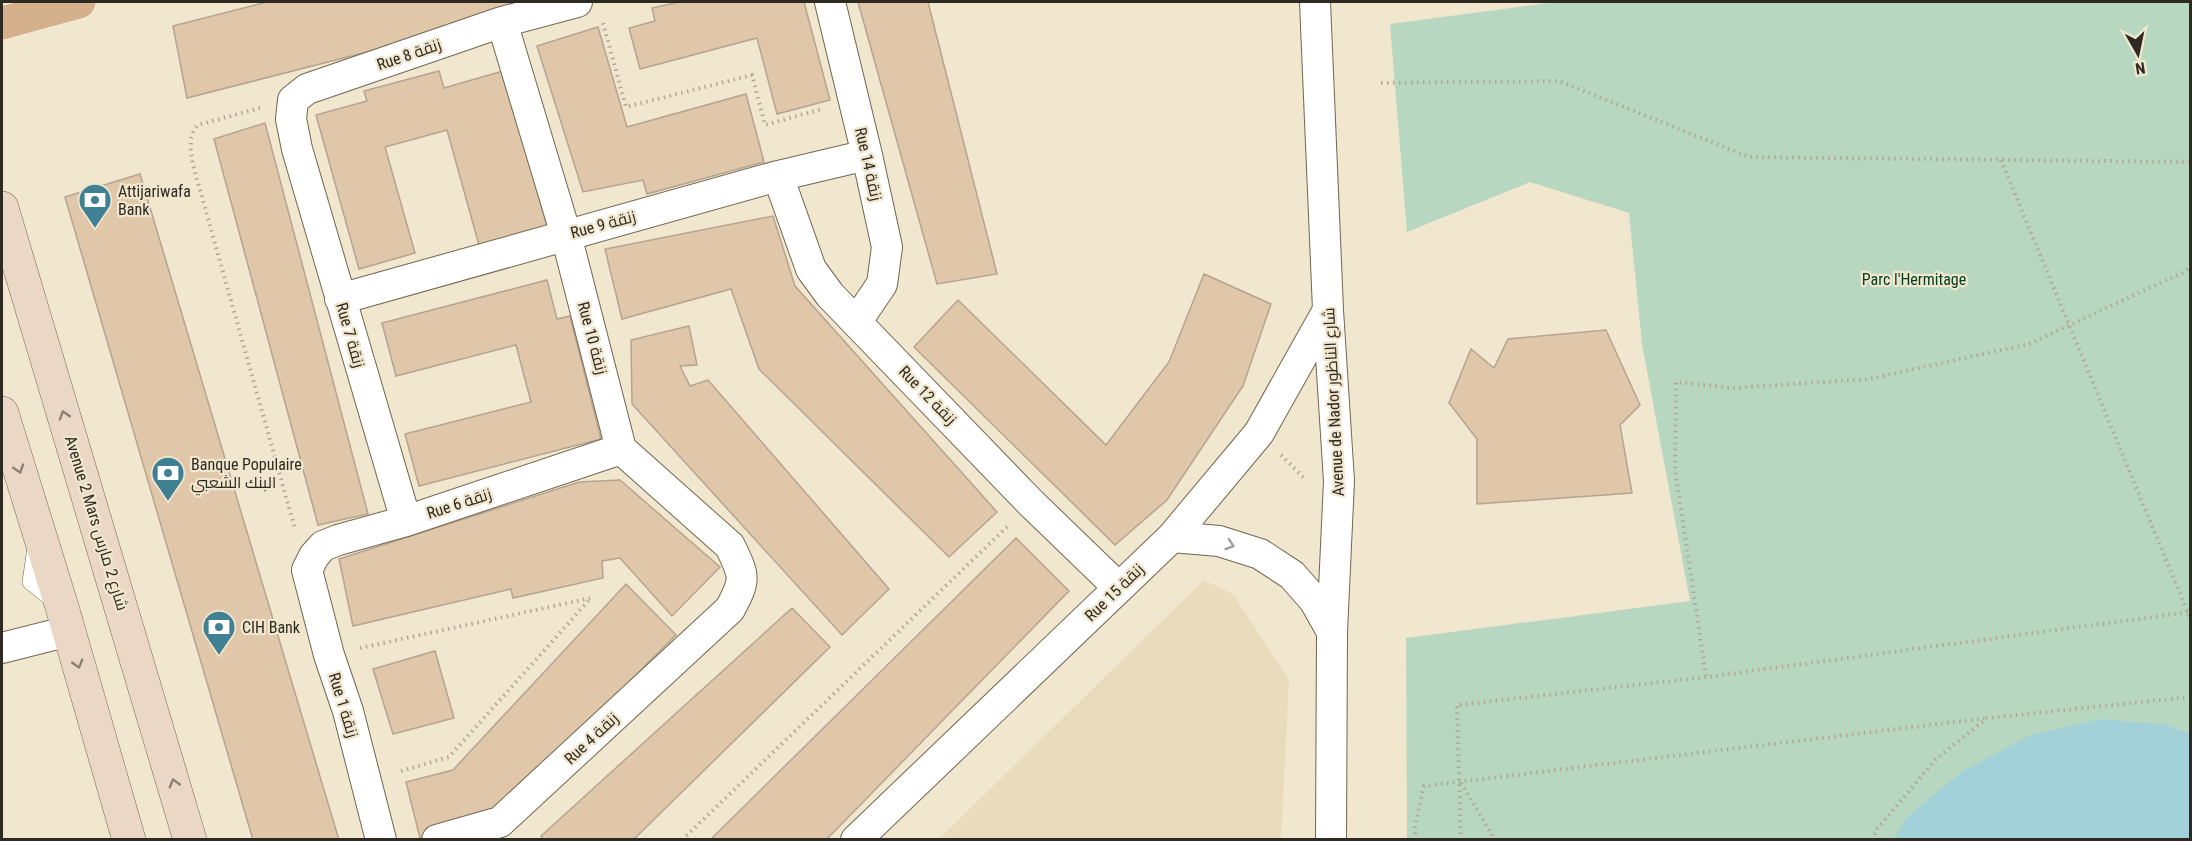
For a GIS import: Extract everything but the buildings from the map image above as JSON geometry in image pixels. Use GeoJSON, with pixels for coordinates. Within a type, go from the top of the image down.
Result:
{"type":"FeatureCollection","features":[{"type":"Feature","properties":{"kind":"main road"},"geometry":{"type":"LineString","coordinates":[[2,23],[79,2]]}},
{"type":"Feature","properties":{"kind":"main road","name":"Avenue 2 Mars شارع 2 مارس"},"geometry":{"type":"LineString","coordinates":[[2,208],[190,840]]}},
{"type":"Feature","properties":{"kind":"main road"},"geometry":{"type":"LineString","coordinates":[[2,413],[38,527],[129,840]]}},
{"type":"Feature","properties":{"kind":"street","name":"Rue 14 زنقة"},"geometry":{"type":"LineString","coordinates":[[830,2],[887,247],[882,284],[857,321]]}},
{"type":"Feature","properties":{"kind":"street","name":"Avenue de Nador شارع الناظور"},"geometry":{"type":"LineString","coordinates":[[1315,2],[1328,310],[1339,481],[1332,632],[1331,840]]}},
{"type":"Feature","properties":{"kind":"street","name":"Rue 8 زنقة"},"geometry":{"type":"LineString","coordinates":[[293,100],[307,89],[502,22],[588,7]]}},
{"type":"Feature","properties":{"kind":"street","name":"Rue 10 زنقة"},"geometry":{"type":"LineString","coordinates":[[502,22],[566,235],[621,449]]}},
{"type":"Feature","properties":{"kind":"street","name":"Rue 7 زنقة"},"geometry":{"type":"LineString","coordinates":[[293,100],[291,118],[297,149],[406,521]]}},
{"type":"Feature","properties":{"kind":"street","name":"Rue 9 زنقة"},"geometry":{"type":"LineString","coordinates":[[340,299],[778,176],[867,155]]}},
{"type":"Feature","properties":{"kind":"street","name":"Rue 12 زنقة"},"geometry":{"type":"LineString","coordinates":[[778,176],[811,268],[830,295],[1031,503],[1118,587]]}},
{"type":"Feature","properties":{"kind":"street","name":"Rue 15 زنقة"},"geometry":{"type":"LineString","coordinates":[[856,840],[1172,537],[1259,433],[1328,310]]}},
{"type":"Feature","properties":{"kind":"street","name":"Rue 6 زنقة"},"geometry":{"type":"LineString","coordinates":[[307,570],[314,556],[323,546],[406,521],[621,449]]}},
{"type":"Feature","properties":{"kind":"street","name":"Rue 4 زنقة"},"geometry":{"type":"LineString","coordinates":[[437,840],[502,831],[730,609],[742,586],[741,567],[730,546],[621,449]]}},
{"type":"Feature","properties":{"kind":"street"},"geometry":{"type":"LineString","coordinates":[[1172,537],[1219,541],[1260,554],[1292,575],[1314,600],[1332,632]]}},
{"type":"Feature","properties":{"kind":"street","name":"Rue 1 زنقة"},"geometry":{"type":"LineString","coordinates":[[307,570],[329,655],[348,711],[381,840]]}},
{"type":"Feature","properties":{"kind":"street"},"geometry":{"type":"LineString","coordinates":[[2,648],[65,619]]}},
{"type":"Feature","properties":{"kind":"path"},"geometry":{"type":"LineString","coordinates":[[588,7],[626,107],[752,75],[765,124],[854,100]]}},
{"type":"Feature","properties":{"kind":"path"},"geometry":{"type":"LineString","coordinates":[[1381,83],[1559,81],[1749,157],[2190,162]]}},
{"type":"Feature","properties":{"kind":"path"},"geometry":{"type":"LineString","coordinates":[[293,100],[198,125],[190,140],[193,165],[307,570]]}},
{"type":"Feature","properties":{"kind":"path"},"geometry":{"type":"LineString","coordinates":[[2001,160],[2190,618]]}},
{"type":"Feature","properties":{"kind":"path"},"geometry":{"type":"LineString","coordinates":[[1706,677],[1675,469],[1676,382],[1732,388],[1869,379],[2029,344],[2184,272],[2190,267]]}},
{"type":"Feature","properties":{"kind":"path"},"geometry":{"type":"LineString","coordinates":[[1259,433],[1312,486],[1339,481]]}},
{"type":"Feature","properties":{"kind":"path"},"geometry":{"type":"LineString","coordinates":[[682,840],[1031,503]]}},
{"type":"Feature","properties":{"kind":"path"},"geometry":{"type":"LineString","coordinates":[[329,655],[591,598],[449,757],[365,781]]}},
{"type":"Feature","properties":{"kind":"path"},"geometry":{"type":"LineString","coordinates":[[1461,840],[1457,705],[1706,677],[2189,612]]}},
{"type":"Feature","properties":{"kind":"path"},"geometry":{"type":"LineString","coordinates":[[1415,840],[1415,826],[1424,786],[1987,718],[2190,697]]}},
{"type":"Feature","properties":{"kind":"path"},"geometry":{"type":"LineString","coordinates":[[1872,840],[1877,829],[1936,759],[1987,718]]}},
{"type":"Feature","properties":{"kind":"path"},"geometry":{"type":"LineString","coordinates":[[1461,782],[1495,840]]}},
{"type":"Feature","properties":{"kind":"shaded area"},"geometry":{"type":"Polygon","coordinates":[[[1204,580],[1233,594],[1289,680],[1281,839],[939,839],[1204,580]]]}},
{"type":"Feature","properties":{"kind":"green space","name":"Parc l'Hermitage"},"geometry":{"type":"Polygon","coordinates":[[[1557,2],[2190,2],[2190,839],[1407,839],[1406,638],[1690,601],[1642,344],[1629,213],[1530,182],[1407,232],[1390,24],[1557,2]]]}},
{"type":"Feature","properties":{"kind":"water"},"geometry":{"type":"Polygon","coordinates":[[[2101,719],[2167,725],[2190,734],[2190,839],[1894,839],[1908,816],[1963,771],[2031,735],[2101,719]]]}},
{"type":"Feature","properties":{"kind":"place","name":"Attijariwafa Bank"},"geometry":{"type":"Point","coordinates":[95,229]}},
{"type":"Feature","properties":{"kind":"place","name":"Banque Populaire البنك الشعبي"},"geometry":{"type":"Point","coordinates":[168,502]}},
{"type":"Feature","properties":{"kind":"place","name":"CIH Bank"},"geometry":{"type":"Point","coordinates":[219,656]}}]}
